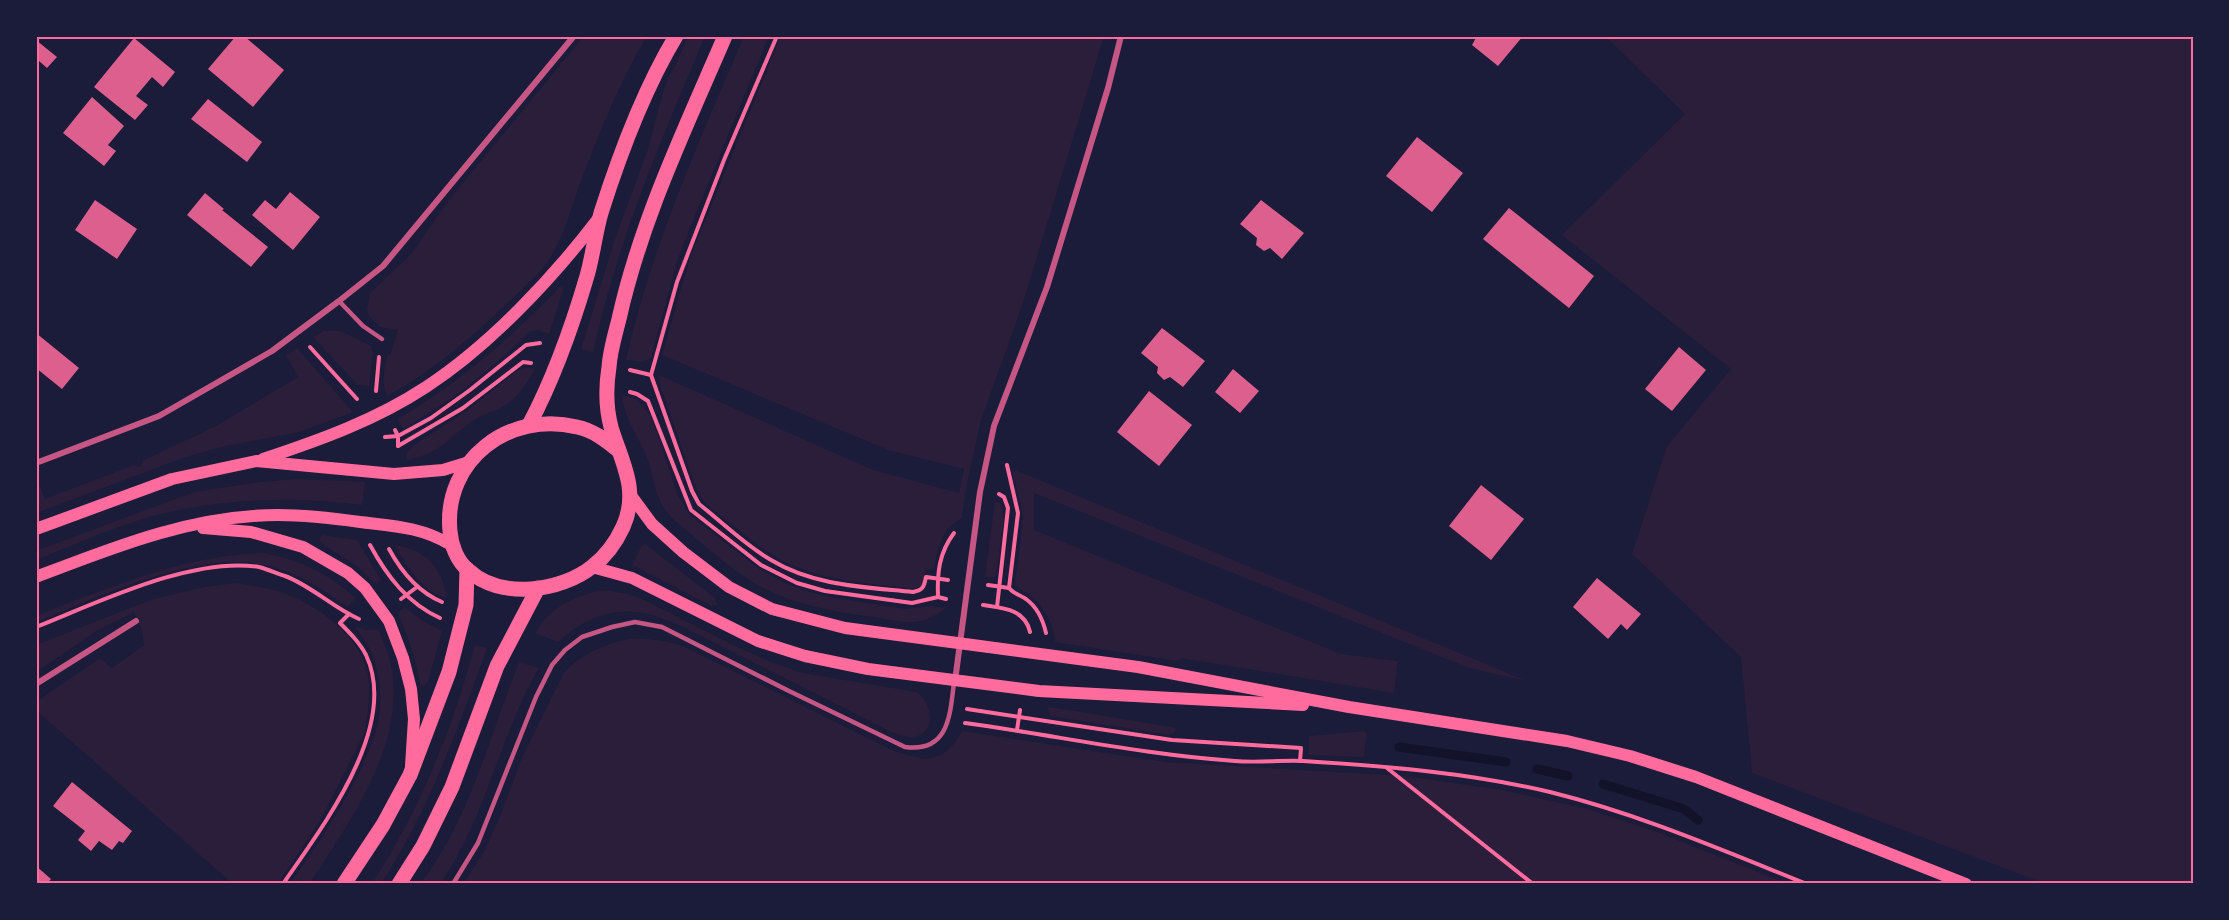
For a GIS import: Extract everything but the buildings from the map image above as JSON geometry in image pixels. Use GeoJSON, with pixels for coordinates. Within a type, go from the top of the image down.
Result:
{"type":"FeatureCollection","features":[{"type":"Feature","properties":{"kind":"main road"},"geometry":{"type":"LineString","coordinates":[[529,425],[549,386],[577,307],[588,274],[601,216],[624,147],[676,36]]}},
{"type":"Feature","properties":{"kind":"main road"},"geometry":{"type":"LineString","coordinates":[[36,577],[126,542],[184,526],[231,518],[276,515],[314,516],[434,534],[451,545],[467,569],[482,580],[506,588],[538,588],[570,580],[592,567],[610,548],[623,526],[630,494],[627,467],[610,424],[607,387],[609,364],[626,287],[655,197],[725,36]]}},
{"type":"Feature","properties":{"kind":"main road"},"geometry":{"type":"LineString","coordinates":[[36,529],[172,479],[256,461],[315,442],[357,425],[426,387],[478,347],[548,280],[601,216]]}},
{"type":"Feature","properties":{"kind":"main road"},"geometry":{"type":"LineString","coordinates":[[451,545],[450,508],[456,486],[470,462],[498,437],[513,429],[529,425],[557,423],[579,427],[597,435],[619,451]]}},
{"type":"Feature","properties":{"kind":"main road"},"geometry":{"type":"LineString","coordinates":[[256,461],[394,474],[443,470],[470,462]]}},
{"type":"Feature","properties":{"kind":"main road"},"geometry":{"type":"LineString","coordinates":[[630,494],[652,524],[682,552],[729,586],[772,609],[845,628],[1138,667],[1349,707],[1567,741],[1630,756],[1696,777],[1966,884]]}},
{"type":"Feature","properties":{"kind":"main road"},"geometry":{"type":"LineString","coordinates":[[184,526],[251,532],[303,547],[348,573],[365,588],[389,621],[403,658],[411,689],[414,719],[410,775]]}},
{"type":"Feature","properties":{"kind":"main road"},"geometry":{"type":"LineString","coordinates":[[592,567],[632,578],[758,641],[805,656],[868,669],[1064,693],[1349,707]]}},
{"type":"Feature","properties":{"kind":"main road"},"geometry":{"type":"LineString","coordinates":[[344,884],[383,825],[410,775],[449,672],[466,605],[467,569]]}},
{"type":"Feature","properties":{"kind":"main road"},"geometry":{"type":"LineString","coordinates":[[399,884],[423,846],[453,787],[497,666],[538,588]]}},
{"type":"Feature","properties":{"kind":"street"},"geometry":{"type":"LineString","coordinates":[[36,463],[159,416],[272,351],[339,301],[383,266],[574,36]]}},
{"type":"Feature","properties":{"kind":"street"},"geometry":{"type":"LineString","coordinates":[[954,681],[977,514],[993,426],[1047,287],[1108,88],[1121,36]]}},
{"type":"Feature","properties":{"kind":"street"},"geometry":{"type":"LineString","coordinates":[[36,684],[136,621]]}},
{"type":"Feature","properties":{"kind":"lane"},"geometry":{"type":"LineString","coordinates":[[339,301],[363,326],[382,339]]}},
{"type":"Feature","properties":{"kind":"lane"},"geometry":{"type":"LineString","coordinates":[[453,884],[478,843],[541,686],[552,665],[582,636],[635,622],[662,627],[906,747],[919,749],[929,747],[944,732],[951,706],[954,681]]}},
{"type":"Feature","properties":{"kind":"path"},"geometry":{"type":"LineString","coordinates":[[777,36],[724,160],[677,282],[651,375],[692,491],[699,504],[769,559],[808,577],[856,586],[913,592],[920,591],[926,577],[955,581]]}},
{"type":"Feature","properties":{"kind":"path"},"geometry":{"type":"LineString","coordinates":[[380,399],[375,390],[382,339]]}},
{"type":"Feature","properties":{"kind":"path"},"geometry":{"type":"LineString","coordinates":[[305,342],[356,398]]}},
{"type":"Feature","properties":{"kind":"path"},"geometry":{"type":"LineString","coordinates":[[389,437],[398,436],[431,418],[471,390],[526,345],[545,344]]}},
{"type":"Feature","properties":{"kind":"path"},"geometry":{"type":"LineString","coordinates":[[391,423],[398,436],[398,446],[463,408],[523,362],[536,364]]}},
{"type":"Feature","properties":{"kind":"path"},"geometry":{"type":"LineString","coordinates":[[624,368],[651,375]]}},
{"type":"Feature","properties":{"kind":"path"},"geometry":{"type":"LineString","coordinates":[[621,390],[637,394],[648,401],[691,510],[761,565],[797,583],[825,591],[912,603],[938,597],[937,579],[945,546],[960,526],[977,514]]}},
{"type":"Feature","properties":{"kind":"path"},"geometry":{"type":"LineString","coordinates":[[1006,458],[1018,513],[1010,588],[1014,594],[1025,599],[1036,609],[1047,638]]}},
{"type":"Feature","properties":{"kind":"path"},"geometry":{"type":"LineString","coordinates":[[985,469],[997,492],[1004,497],[1008,508],[997,607]]}},
{"type":"Feature","properties":{"kind":"path"},"geometry":{"type":"LineString","coordinates":[[369,541],[382,567],[405,596],[429,613],[444,619]]}},
{"type":"Feature","properties":{"kind":"path"},"geometry":{"type":"LineString","coordinates":[[387,542],[400,568],[417,586],[447,604]]}},
{"type":"Feature","properties":{"kind":"path"},"geometry":{"type":"LineString","coordinates":[[36,627],[151,582],[182,573],[241,566],[259,567],[288,577],[367,622]]}},
{"type":"Feature","properties":{"kind":"path"},"geometry":{"type":"LineString","coordinates":[[984,585],[1010,588]]}},
{"type":"Feature","properties":{"kind":"path"},"geometry":{"type":"LineString","coordinates":[[399,600],[417,586]]}},
{"type":"Feature","properties":{"kind":"path"},"geometry":{"type":"LineString","coordinates":[[983,605],[1010,609],[1020,615],[1028,625],[1031,639]]}},
{"type":"Feature","properties":{"kind":"path"},"geometry":{"type":"LineString","coordinates":[[283,884],[324,824],[349,780],[370,732],[375,690],[372,670],[366,654],[340,623],[351,613]]}},
{"type":"Feature","properties":{"kind":"path"},"geometry":{"type":"LineString","coordinates":[[1017,730],[1021,705]]}},
{"type":"Feature","properties":{"kind":"path"},"geometry":{"type":"LineString","coordinates":[[951,706],[1172,740],[1301,748],[1300,761]]}},
{"type":"Feature","properties":{"kind":"path"},"geometry":{"type":"LineString","coordinates":[[948,720],[1173,754],[1236,761],[1300,761],[1386,767],[1506,783],[1589,802],[1652,822],[1807,884]]}},
{"type":"Feature","properties":{"kind":"path"},"geometry":{"type":"LineString","coordinates":[[1386,767],[1533,884]]}},
{"type":"Feature","properties":{"kind":"shaded area"},"geometry":{"type":"Polygon","coordinates":[[[584,36],[647,36],[628,70],[596,141],[553,253],[538,274],[467,340],[408,384],[387,396],[384,386],[384,369],[398,330],[380,327],[370,317],[367,310],[370,293],[411,254],[449,200],[584,36]]]}},
{"type":"Feature","properties":{"kind":"shaded area"},"geometry":{"type":"Polygon","coordinates":[[[689,36],[705,36],[627,231],[593,352],[581,349],[615,239],[648,149],[664,88],[689,36]]]}},
{"type":"Feature","properties":{"kind":"shaded area"},"geometry":{"type":"Polygon","coordinates":[[[744,36],[769,36],[677,261],[651,358],[643,362],[626,360],[636,318],[662,236],[693,155],[744,36]]]}},
{"type":"Feature","properties":{"kind":"shaded area"},"geometry":{"type":"Polygon","coordinates":[[[781,36],[1104,36],[1023,303],[981,420],[962,518],[945,533],[934,569],[926,569],[923,584],[915,589],[825,576],[791,564],[754,542],[704,501],[697,491],[661,388],[659,375],[873,470],[959,493],[964,469],[888,450],[662,355],[691,255],[781,36]]]}},
{"type":"Feature","properties":{"kind":"shaded area"},"geometry":{"type":"Polygon","coordinates":[[[1605,36],[2193,36],[2193,884],[2046,884],[1752,773],[1741,657],[1632,554],[1667,446],[1731,369],[1562,235],[1685,114],[1605,36]]]}},
{"type":"Feature","properties":{"kind":"shaded area"},"geometry":{"type":"Polygon","coordinates":[[[560,287],[563,290],[549,334],[539,330],[530,331],[462,391],[404,429],[397,419],[442,390],[483,359],[560,287]]]}},
{"type":"Feature","properties":{"kind":"shaded area"},"geometry":{"type":"Polygon","coordinates":[[[324,331],[343,332],[371,346],[373,353],[369,386],[358,385],[313,337],[324,331]]]}},
{"type":"Feature","properties":{"kind":"shaded area"},"geometry":{"type":"Polygon","coordinates":[[[297,348],[353,412],[299,432],[221,447],[183,458],[36,513],[36,477],[45,499],[134,465],[141,466],[142,461],[216,426],[298,377],[286,355],[297,348]]]}},
{"type":"Feature","properties":{"kind":"shaded area"},"geometry":{"type":"Polygon","coordinates":[[[527,367],[535,369],[511,401],[476,419],[437,449],[406,460],[407,453],[414,445],[468,410],[518,370],[527,367]]]}},
{"type":"Feature","properties":{"kind":"shaded area"},"geometry":{"type":"Polygon","coordinates":[[[622,395],[636,399],[651,416],[678,496],[690,515],[759,569],[785,583],[829,597],[906,609],[932,606],[946,608],[936,615],[919,621],[894,621],[819,608],[780,596],[754,583],[729,566],[665,510],[657,494],[645,453],[628,419],[622,395]]]}},
{"type":"Feature","properties":{"kind":"shaded area"},"geometry":{"type":"Polygon","coordinates":[[[1015,470],[1527,681],[1469,668],[1034,493],[1034,530],[1341,654],[1398,661],[1394,693],[1181,658],[1178,661],[1055,642],[1051,622],[1044,611],[1036,600],[1015,585],[1023,518],[1013,474],[1015,470]]]}},
{"type":"Feature","properties":{"kind":"shaded area"},"geometry":{"type":"Polygon","coordinates":[[[296,479],[365,482],[362,505],[311,500],[259,500],[182,509],[141,519],[36,560],[36,551],[194,492],[296,479]]]}},
{"type":"Feature","properties":{"kind":"shaded area"},"geometry":{"type":"Polygon","coordinates":[[[995,501],[1001,503],[1004,516],[996,577],[985,577],[995,501]]]}},
{"type":"Feature","properties":{"kind":"shaded area"},"geometry":{"type":"Polygon","coordinates":[[[323,535],[357,540],[381,580],[376,584],[357,566],[324,545],[320,541],[323,535]]]}},
{"type":"Feature","properties":{"kind":"shaded area"},"geometry":{"type":"Polygon","coordinates":[[[645,544],[715,598],[717,605],[710,605],[632,565],[642,545],[645,544]]]}},
{"type":"Feature","properties":{"kind":"shaded area"},"geometry":{"type":"Polygon","coordinates":[[[395,545],[416,551],[431,562],[441,577],[447,598],[430,590],[416,577],[395,545]]]}},
{"type":"Feature","properties":{"kind":"shaded area"},"geometry":{"type":"Polygon","coordinates":[[[265,553],[314,569],[356,598],[347,607],[326,592],[291,573],[266,565],[226,562],[199,565],[142,580],[36,622],[36,616],[148,574],[206,560],[265,553]]]}},
{"type":"Feature","properties":{"kind":"shaded area"},"geometry":{"type":"Polygon","coordinates":[[[236,583],[286,594],[325,615],[348,636],[357,648],[368,675],[369,704],[364,734],[320,821],[279,882],[275,884],[233,884],[36,710],[36,702],[100,658],[112,668],[144,645],[142,630],[134,612],[98,630],[36,672],[36,645],[153,599],[205,587],[236,583]]]}},
{"type":"Feature","properties":{"kind":"shaded area"},"geometry":{"type":"Polygon","coordinates":[[[604,590],[640,598],[735,646],[802,673],[917,692],[922,696],[928,708],[930,722],[928,728],[924,733],[915,737],[894,733],[679,625],[645,613],[630,611],[601,615],[572,630],[558,642],[535,633],[548,616],[564,604],[583,595],[604,590]]]}},
{"type":"Feature","properties":{"kind":"shaded area"},"geometry":{"type":"Polygon","coordinates":[[[405,607],[421,620],[442,631],[428,682],[424,686],[420,685],[412,649],[398,613],[405,607]]]}},
{"type":"Feature","properties":{"kind":"shaded area"},"geometry":{"type":"Polygon","coordinates":[[[355,626],[364,630],[378,629],[389,658],[393,677],[393,705],[389,732],[369,786],[340,837],[309,884],[290,884],[342,804],[366,759],[374,737],[379,717],[380,696],[377,669],[372,652],[355,626]]]}},
{"type":"Feature","properties":{"kind":"shaded area"},"geometry":{"type":"Polygon","coordinates":[[[637,638],[666,641],[685,647],[892,750],[914,757],[932,758],[940,755],[948,750],[962,731],[1165,762],[1405,776],[1502,790],[1584,808],[1657,832],[1788,884],[463,884],[484,852],[521,760],[563,674],[578,660],[597,649],[637,638]]]}},
{"type":"Feature","properties":{"kind":"shaded area"},"geometry":{"type":"Polygon","coordinates":[[[475,645],[487,648],[441,769],[398,856],[381,884],[372,884],[405,827],[433,769],[456,709],[475,645]]]}},
{"type":"Feature","properties":{"kind":"shaded area"},"geometry":{"type":"Polygon","coordinates":[[[519,662],[539,668],[513,722],[469,832],[440,884],[420,884],[437,859],[465,805],[519,662]]]}},
{"type":"Feature","properties":{"kind":"shaded area"},"geometry":{"type":"Polygon","coordinates":[[[1047,707],[1176,728],[1175,732],[1169,735],[1051,716],[1047,707]]]}},
{"type":"Feature","properties":{"kind":"shaded area"},"geometry":{"type":"Polygon","coordinates":[[[1364,731],[1367,734],[1364,757],[1309,755],[1309,736],[1364,731]]]}},
{"type":"Feature","properties":{"kind":"waterway"},"geometry":{"type":"LineString","coordinates":[[1399,747],[1506,762]]}},
{"type":"Feature","properties":{"kind":"waterway"},"geometry":{"type":"LineString","coordinates":[[1537,769],[1568,776]]}},
{"type":"Feature","properties":{"kind":"waterway"},"geometry":{"type":"LineString","coordinates":[[1603,784],[1684,809],[1698,820]]}}]}
